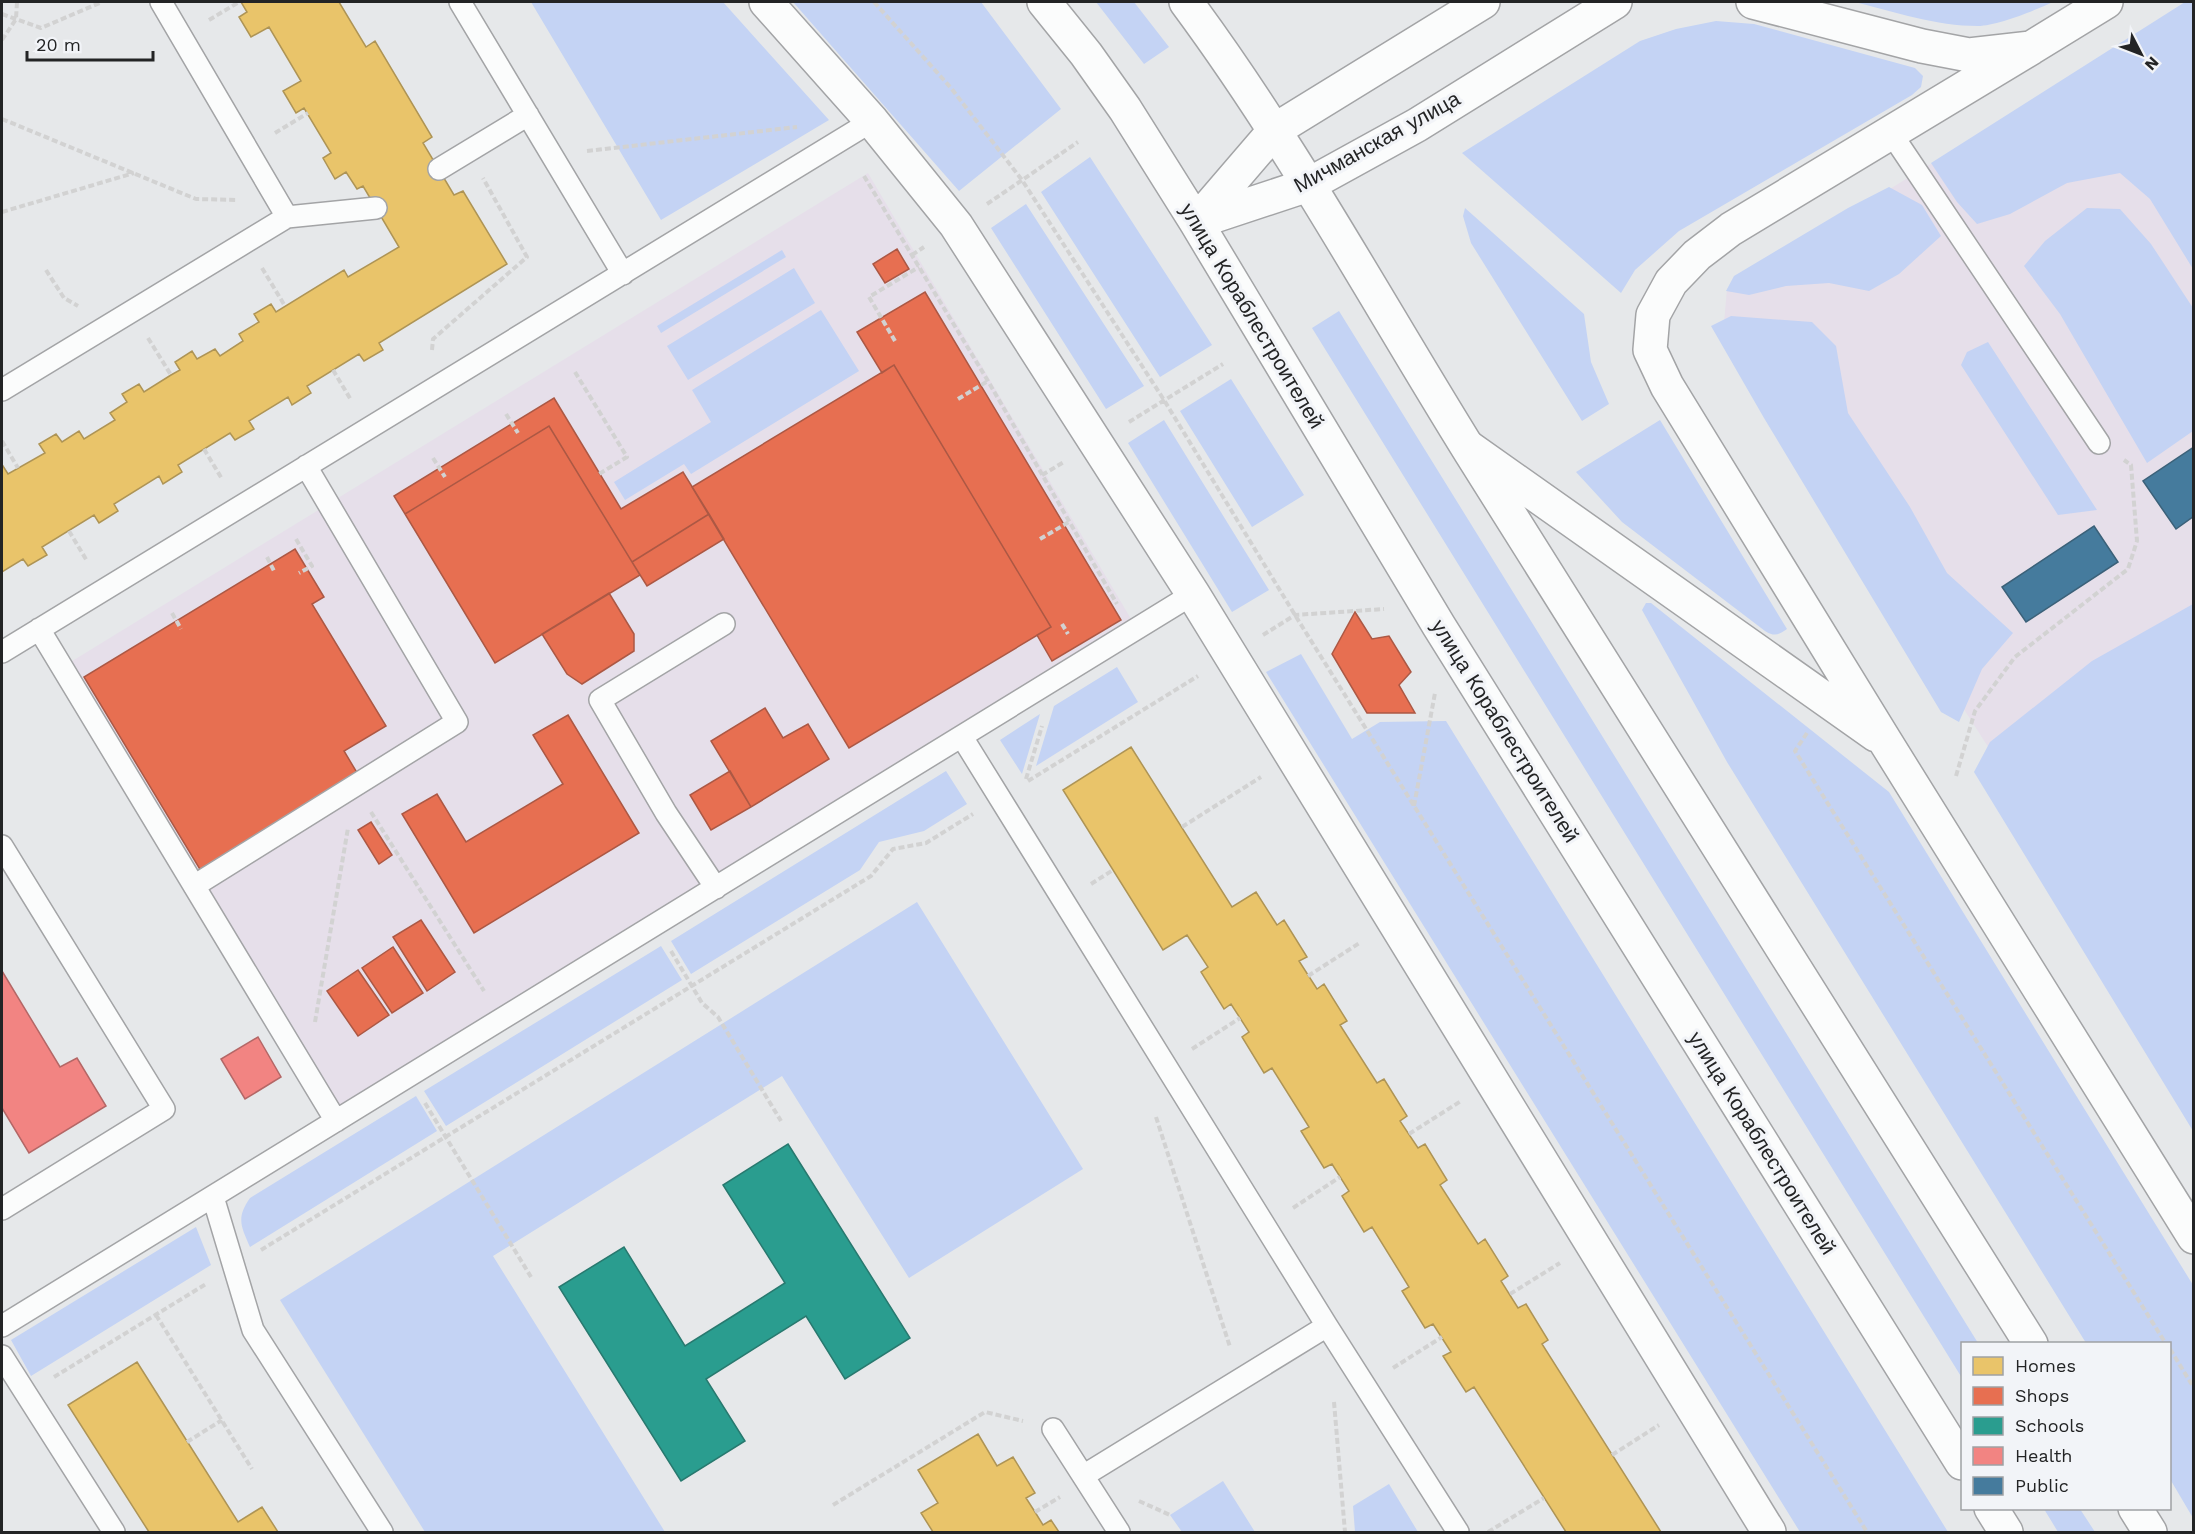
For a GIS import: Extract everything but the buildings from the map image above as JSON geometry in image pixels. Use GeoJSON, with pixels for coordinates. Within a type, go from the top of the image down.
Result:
{"type":"FeatureCollection","features":[{"type":"Feature","properties":{"kind":"street"},"geometry":{"type":"LineString","coordinates":[[765,2],[872,121],[956,225],[1193,594],[1769,1533]]}},
{"type":"Feature","properties":{"kind":"street","name":"улица Кораблестроителей"},"geometry":{"type":"LineString","coordinates":[[1044,2],[1086,54],[1125,109],[1196,222],[1439,626],[1961,1461]]}},
{"type":"Feature","properties":{"kind":"street"},"geometry":{"type":"LineString","coordinates":[[1186,2],[1217,43],[1275,130],[1468,447],[2030,1342]]}},
{"type":"Feature","properties":{"kind":"street"},"geometry":{"type":"LineString","coordinates":[[1196,222],[1275,130],[1483,2]]}},
{"type":"Feature","properties":{"kind":"street","name":"Мичманская улица"},"geometry":{"type":"LineString","coordinates":[[1196,222],[1308,185],[1417,125],[1615,2]]}},
{"type":"Feature","properties":{"kind":"street"},"geometry":{"type":"LineString","coordinates":[[1753,2],[1922,46],[1969,55],[2031,48]]}},
{"type":"Feature","properties":{"kind":"street"},"geometry":{"type":"LineString","coordinates":[[2106,2],[1731,229],[1697,255],[1671,282],[1653,315],[1650,350],[1667,386],[2193,1237]]}},
{"type":"Feature","properties":{"kind":"street"},"geometry":{"type":"LineString","coordinates":[[1468,447],[1885,741]]}},
{"type":"Feature","properties":{"kind":"street"},"geometry":{"type":"LineString","coordinates":[[1992,1510],[2006,1533]]}},
{"type":"Feature","properties":{"kind":"street"},"geometry":{"type":"LineString","coordinates":[[2136,1510],[2150,1533]]}},
{"type":"Feature","properties":{"kind":"lane"},"geometry":{"type":"LineString","coordinates":[[161,2],[282,209]]}},
{"type":"Feature","properties":{"kind":"lane"},"geometry":{"type":"LineString","coordinates":[[460,2],[622,274]]}},
{"type":"Feature","properties":{"kind":"lane"},"geometry":{"type":"LineString","coordinates":[[439,170],[528,115]]}},
{"type":"Feature","properties":{"kind":"lane"},"geometry":{"type":"LineString","coordinates":[[2,652],[872,121]]}},
{"type":"Feature","properties":{"kind":"lane"},"geometry":{"type":"LineString","coordinates":[[1891,133],[2099,442]]}},
{"type":"Feature","properties":{"kind":"lane"},"geometry":{"type":"LineString","coordinates":[[2,390],[246,242],[282,209],[376,208]]}},
{"type":"Feature","properties":{"kind":"lane"},"geometry":{"type":"LineString","coordinates":[[194,886],[457,722],[306,466]]}},
{"type":"Feature","properties":{"kind":"lane"},"geometry":{"type":"LineString","coordinates":[[2,1326],[1193,594]]}},
{"type":"Feature","properties":{"kind":"lane"},"geometry":{"type":"LineString","coordinates":[[716,888],[666,813],[600,700],[724,624]]}},
{"type":"Feature","properties":{"kind":"lane"},"geometry":{"type":"LineString","coordinates":[[39,629],[336,1121]]}},
{"type":"Feature","properties":{"kind":"lane"},"geometry":{"type":"LineString","coordinates":[[962,736],[1327,1326],[1458,1533]]}},
{"type":"Feature","properties":{"kind":"lane"},"geometry":{"type":"LineString","coordinates":[[2,846],[164,1109],[2,1209]]}},
{"type":"Feature","properties":{"kind":"lane"},"geometry":{"type":"LineString","coordinates":[[213,1197],[253,1330],[382,1533]]}},
{"type":"Feature","properties":{"kind":"lane"},"geometry":{"type":"LineString","coordinates":[[1083,1476],[1327,1326]]}},
{"type":"Feature","properties":{"kind":"lane"},"geometry":{"type":"LineString","coordinates":[[2,1356],[114,1533]]}},
{"type":"Feature","properties":{"kind":"lane"},"geometry":{"type":"LineString","coordinates":[[1053,1429],[1119,1533]]}},
{"type":"Feature","properties":{"kind":"path"},"geometry":{"type":"LineString","coordinates":[[2,40],[16,19],[17,2]]}},
{"type":"Feature","properties":{"kind":"path"},"geometry":{"type":"LineString","coordinates":[[2,14],[41,28],[102,2]]}},
{"type":"Feature","properties":{"kind":"path"},"geometry":{"type":"LineString","coordinates":[[874,2],[951,88],[1022,180],[1164,400],[1295,615],[1867,1533]]}},
{"type":"Feature","properties":{"kind":"path"},"geometry":{"type":"LineString","coordinates":[[2,119],[196,199],[282,209]]}},
{"type":"Feature","properties":{"kind":"path"},"geometry":{"type":"LineString","coordinates":[[582,151],[807,126]]}},
{"type":"Feature","properties":{"kind":"path"},"geometry":{"type":"LineString","coordinates":[[912,255],[1078,142]]}},
{"type":"Feature","properties":{"kind":"path"},"geometry":{"type":"LineString","coordinates":[[431,358],[433,339],[527,257],[468,152]]}},
{"type":"Feature","properties":{"kind":"path"},"geometry":{"type":"LineString","coordinates":[[2,212],[134,173]]}},
{"type":"Feature","properties":{"kind":"path"},"geometry":{"type":"LineString","coordinates":[[246,242],[285,306]]}},
{"type":"Feature","properties":{"kind":"path"},"geometry":{"type":"LineString","coordinates":[[895,341],[869,297],[919,267],[988,381],[1122,613]]}},
{"type":"Feature","properties":{"kind":"path"},"geometry":{"type":"LineString","coordinates":[[46,270],[64,298],[109,325]]}},
{"type":"Feature","properties":{"kind":"path"},"geometry":{"type":"LineString","coordinates":[[132,311],[171,375]]}},
{"type":"Feature","properties":{"kind":"path"},"geometry":{"type":"LineString","coordinates":[[1042,475],[1223,364]]}},
{"type":"Feature","properties":{"kind":"path"},"geometry":{"type":"LineString","coordinates":[[575,372],[627,457],[600,474]]}},
{"type":"Feature","properties":{"kind":"path"},"geometry":{"type":"LineString","coordinates":[[958,399],[988,381]]}},
{"type":"Feature","properties":{"kind":"path"},"geometry":{"type":"LineString","coordinates":[[506,414],[518,433]]}},
{"type":"Feature","properties":{"kind":"path"},"geometry":{"type":"LineString","coordinates":[[2,441],[18,468]]}},
{"type":"Feature","properties":{"kind":"path"},"geometry":{"type":"LineString","coordinates":[[1956,776],[1976,711],[2015,657],[2128,569],[2137,541],[2131,465],[2099,442]]}},
{"type":"Feature","properties":{"kind":"path"},"geometry":{"type":"LineString","coordinates":[[433,458],[445,477]]}},
{"type":"Feature","properties":{"kind":"path"},"geometry":{"type":"LineString","coordinates":[[1040,539],[1070,522]]}},
{"type":"Feature","properties":{"kind":"path"},"geometry":{"type":"LineString","coordinates":[[296,539],[312,566],[299,573]]}},
{"type":"Feature","properties":{"kind":"path"},"geometry":{"type":"LineString","coordinates":[[267,557],[275,573]]}},
{"type":"Feature","properties":{"kind":"path"},"geometry":{"type":"LineString","coordinates":[[1258,638],[1295,615],[1387,609]]}},
{"type":"Feature","properties":{"kind":"path"},"geometry":{"type":"LineString","coordinates":[[172,613],[181,628]]}},
{"type":"Feature","properties":{"kind":"path"},"geometry":{"type":"LineString","coordinates":[[1056,678],[1025,782],[1205,672]]}},
{"type":"Feature","properties":{"kind":"path"},"geometry":{"type":"LineString","coordinates":[[1414,806],[1435,693],[1430,683]]}},
{"type":"Feature","properties":{"kind":"path"},"geometry":{"type":"LineString","coordinates":[[1829,702],[1795,751],[2165,1342]]}},
{"type":"Feature","properties":{"kind":"path"},"geometry":{"type":"LineString","coordinates":[[1182,827],[1261,777]]}},
{"type":"Feature","properties":{"kind":"path"},"geometry":{"type":"LineString","coordinates":[[355,786],[502,1019]]}},
{"type":"Feature","properties":{"kind":"path"},"geometry":{"type":"LineString","coordinates":[[307,1072],[355,786]]}},
{"type":"Feature","properties":{"kind":"path"},"geometry":{"type":"LineString","coordinates":[[26,1394],[871,876],[893,849],[926,843],[1000,798]]}},
{"type":"Feature","properties":{"kind":"path"},"geometry":{"type":"LineString","coordinates":[[655,925],[702,1003],[718,1017],[781,1121]]}},
{"type":"Feature","properties":{"kind":"path"},"geometry":{"type":"LineString","coordinates":[[1308,976],[1363,941]]}},
{"type":"Feature","properties":{"kind":"path"},"geometry":{"type":"LineString","coordinates":[[1240,1018],[1166,1066],[1149,1094],[1240,1379]]}},
{"type":"Feature","properties":{"kind":"path"},"geometry":{"type":"LineString","coordinates":[[409,1076],[531,1277]]}},
{"type":"Feature","properties":{"kind":"path"},"geometry":{"type":"LineString","coordinates":[[1409,1134],[1463,1101]]}},
{"type":"Feature","properties":{"kind":"path"},"geometry":{"type":"LineString","coordinates":[[1265,1226],[1341,1178]]}},
{"type":"Feature","properties":{"kind":"path"},"geometry":{"type":"LineString","coordinates":[[1510,1294],[1562,1261]]}},
{"type":"Feature","properties":{"kind":"path"},"geometry":{"type":"LineString","coordinates":[[156,1315],[252,1469]]}},
{"type":"Feature","properties":{"kind":"path"},"geometry":{"type":"LineString","coordinates":[[1365,1385],[1442,1337]]}},
{"type":"Feature","properties":{"kind":"path"},"geometry":{"type":"LineString","coordinates":[[2171,1352],[2193,1388]]}},
{"type":"Feature","properties":{"kind":"path"},"geometry":{"type":"LineString","coordinates":[[1333,1394],[1345,1533]]}},
{"type":"Feature","properties":{"kind":"path"},"geometry":{"type":"LineString","coordinates":[[833,1505],[985,1412],[1053,1429]]}},
{"type":"Feature","properties":{"kind":"path"},"geometry":{"type":"LineString","coordinates":[[187,1442],[222,1420]]}},
{"type":"Feature","properties":{"kind":"path"},"geometry":{"type":"LineString","coordinates":[[1612,1455],[1662,1422]]}},
{"type":"Feature","properties":{"kind":"path"},"geometry":{"type":"LineString","coordinates":[[1488,1533],[1544,1498]]}},
{"type":"Feature","properties":{"kind":"shaded area"},"geometry":{"type":"Polygon","coordinates":[[[531,2],[723,2],[829,120],[661,220],[531,2]]]}},
{"type":"Feature","properties":{"kind":"shaded area"},"geometry":{"type":"Polygon","coordinates":[[[793,2],[981,2],[1061,109],[959,191],[793,2]]]}},
{"type":"Feature","properties":{"kind":"shaded area"},"geometry":{"type":"Polygon","coordinates":[[[1096,2],[1134,2],[1169,47],[1144,64],[1096,2]]]}},
{"type":"Feature","properties":{"kind":"shaded area"},"geometry":{"type":"Polygon","coordinates":[[[1855,2],[2053,2],[2006,21],[1978,26],[1931,21],[1855,2]]]}},
{"type":"Feature","properties":{"kind":"shaded area"},"geometry":{"type":"Polygon","coordinates":[[[2185,2],[2194,3],[2193,269],[2150,199],[2120,173],[2067,183],[2010,214],[1977,224],[1957,202],[1931,163],[2185,2]]]}},
{"type":"Feature","properties":{"kind":"shaded area"},"geometry":{"type":"Polygon","coordinates":[[[2193,3],[2193,1066],[1723,334],[1727,289],[2193,3]]]}},
{"type":"Feature","properties":{"kind":"shaded area"},"geometry":{"type":"Polygon","coordinates":[[[1716,21],[1754,24],[1915,68],[1923,76],[1921,87],[1912,95],[1679,231],[1635,270],[1621,293],[1462,153],[1640,41],[1676,29],[1716,21]]]}},
{"type":"Feature","properties":{"kind":"shaded area"},"geometry":{"type":"Polygon","coordinates":[[[1090,157],[1212,345],[1160,377],[1041,192],[1090,157]]]}},
{"type":"Feature","properties":{"kind":"shaded area"},"geometry":{"type":"Polygon","coordinates":[[[868,173],[1134,624],[339,1107],[69,663],[868,173]]]}},
{"type":"Feature","properties":{"kind":"shaded area"},"geometry":{"type":"Polygon","coordinates":[[[1889,187],[1922,205],[1941,236],[1899,274],[1869,291],[1829,283],[1786,286],[1749,295],[1726,291],[1734,276],[1848,208],[1889,187]]]}},
{"type":"Feature","properties":{"kind":"shaded area"},"geometry":{"type":"Polygon","coordinates":[[[1026,204],[1144,386],[1106,409],[991,228],[1026,204]]]}},
{"type":"Feature","properties":{"kind":"shaded area"},"geometry":{"type":"Polygon","coordinates":[[[1465,208],[1584,314],[1591,362],[1609,404],[1582,421],[1471,243],[1463,216],[1465,208]]]}},
{"type":"Feature","properties":{"kind":"shaded area"},"geometry":{"type":"Polygon","coordinates":[[[2087,208],[2120,209],[2151,244],[2193,308],[2193,431],[2147,463],[2060,314],[2024,266],[2045,241],[2087,208]]]}},
{"type":"Feature","properties":{"kind":"shaded area"},"geometry":{"type":"Polygon","coordinates":[[[782,250],[786,257],[661,333],[657,326],[782,250]]]}},
{"type":"Feature","properties":{"kind":"shaded area"},"geometry":{"type":"Polygon","coordinates":[[[794,268],[815,303],[688,380],[667,346],[794,268]]]}},
{"type":"Feature","properties":{"kind":"shaded area"},"geometry":{"type":"Polygon","coordinates":[[[821,310],[859,371],[691,474],[684,464],[625,500],[614,482],[711,422],[692,390],[821,310]]]}},
{"type":"Feature","properties":{"kind":"shaded area"},"geometry":{"type":"Polygon","coordinates":[[[1339,311],[1977,1342],[1961,1342],[1961,1376],[1312,328],[1339,311]]]}},
{"type":"Feature","properties":{"kind":"shaded area"},"geometry":{"type":"Polygon","coordinates":[[[1731,316],[1812,322],[1836,346],[1848,413],[1910,507],[1947,573],[2013,633],[1982,669],[1959,722],[1941,712],[1711,326],[1731,316]]]}},
{"type":"Feature","properties":{"kind":"shaded area"},"geometry":{"type":"Polygon","coordinates":[[[1988,342],[2097,510],[2058,515],[1961,365],[1967,352],[1988,342]]]}},
{"type":"Feature","properties":{"kind":"shaded area"},"geometry":{"type":"Polygon","coordinates":[[[1231,379],[1304,495],[1252,527],[1180,411],[1231,379]]]}},
{"type":"Feature","properties":{"kind":"shaded area"},"geometry":{"type":"Polygon","coordinates":[[[1164,420],[1269,590],[1232,612],[1128,443],[1164,420]]]}},
{"type":"Feature","properties":{"kind":"shaded area"},"geometry":{"type":"Polygon","coordinates":[[[1660,420],[1787,629],[1781,633],[1774,635],[1765,631],[1622,522],[1576,472],[1660,420]]]}},
{"type":"Feature","properties":{"kind":"shaded area"},"geometry":{"type":"Polygon","coordinates":[[[1646,603],[1651,603],[1889,792],[2193,1285],[2193,1518],[2171,1481],[2171,1342],[2085,1342],[1727,762],[1642,610],[1646,603]]]}},
{"type":"Feature","properties":{"kind":"shaded area"},"geometry":{"type":"Polygon","coordinates":[[[2193,604],[2193,1131],[1974,772],[1990,742],[2092,661],[2193,604]]]}},
{"type":"Feature","properties":{"kind":"shaded area"},"geometry":{"type":"Polygon","coordinates":[[[1301,654],[1352,739],[1380,722],[1446,721],[1948,1532],[1800,1532],[1266,672],[1301,654]]]}},
{"type":"Feature","properties":{"kind":"shaded area"},"geometry":{"type":"Polygon","coordinates":[[[1117,667],[1138,702],[1036,766],[1054,706],[1117,667]]]}},
{"type":"Feature","properties":{"kind":"shaded area"},"geometry":{"type":"Polygon","coordinates":[[[1040,714],[1022,774],[1000,740],[1040,714]]]}},
{"type":"Feature","properties":{"kind":"shaded area"},"geometry":{"type":"Polygon","coordinates":[[[946,771],[967,804],[924,831],[879,842],[860,870],[691,974],[671,941],[946,771]]]}},
{"type":"Feature","properties":{"kind":"shaded area"},"geometry":{"type":"Polygon","coordinates":[[[917,902],[1083,1169],[909,1278],[782,1076],[493,1256],[665,1532],[425,1532],[280,1300],[917,902]]]}},
{"type":"Feature","properties":{"kind":"shaded area"},"geometry":{"type":"Polygon","coordinates":[[[661,946],[682,980],[446,1126],[424,1091],[661,946]]]}},
{"type":"Feature","properties":{"kind":"shaded area"},"geometry":{"type":"Polygon","coordinates":[[[416,1096],[437,1131],[250,1247],[241,1217],[250,1198],[416,1096]]]}},
{"type":"Feature","properties":{"kind":"shaded area"},"geometry":{"type":"Polygon","coordinates":[[[196,1227],[211,1265],[31,1376],[11,1340],[196,1227]]]}},
{"type":"Feature","properties":{"kind":"shaded area"},"geometry":{"type":"Polygon","coordinates":[[[1223,1481],[1255,1532],[1182,1532],[1170,1515],[1223,1481]]]}},
{"type":"Feature","properties":{"kind":"shaded area"},"geometry":{"type":"Polygon","coordinates":[[[1389,1484],[1418,1532],[1355,1532],[1353,1506],[1389,1484]]]}},
{"type":"Feature","properties":{"kind":"shaded area"},"geometry":{"type":"Polygon","coordinates":[[[2045,1510],[2081,1510],[2095,1532],[2058,1532],[2045,1510]]]}}]}
